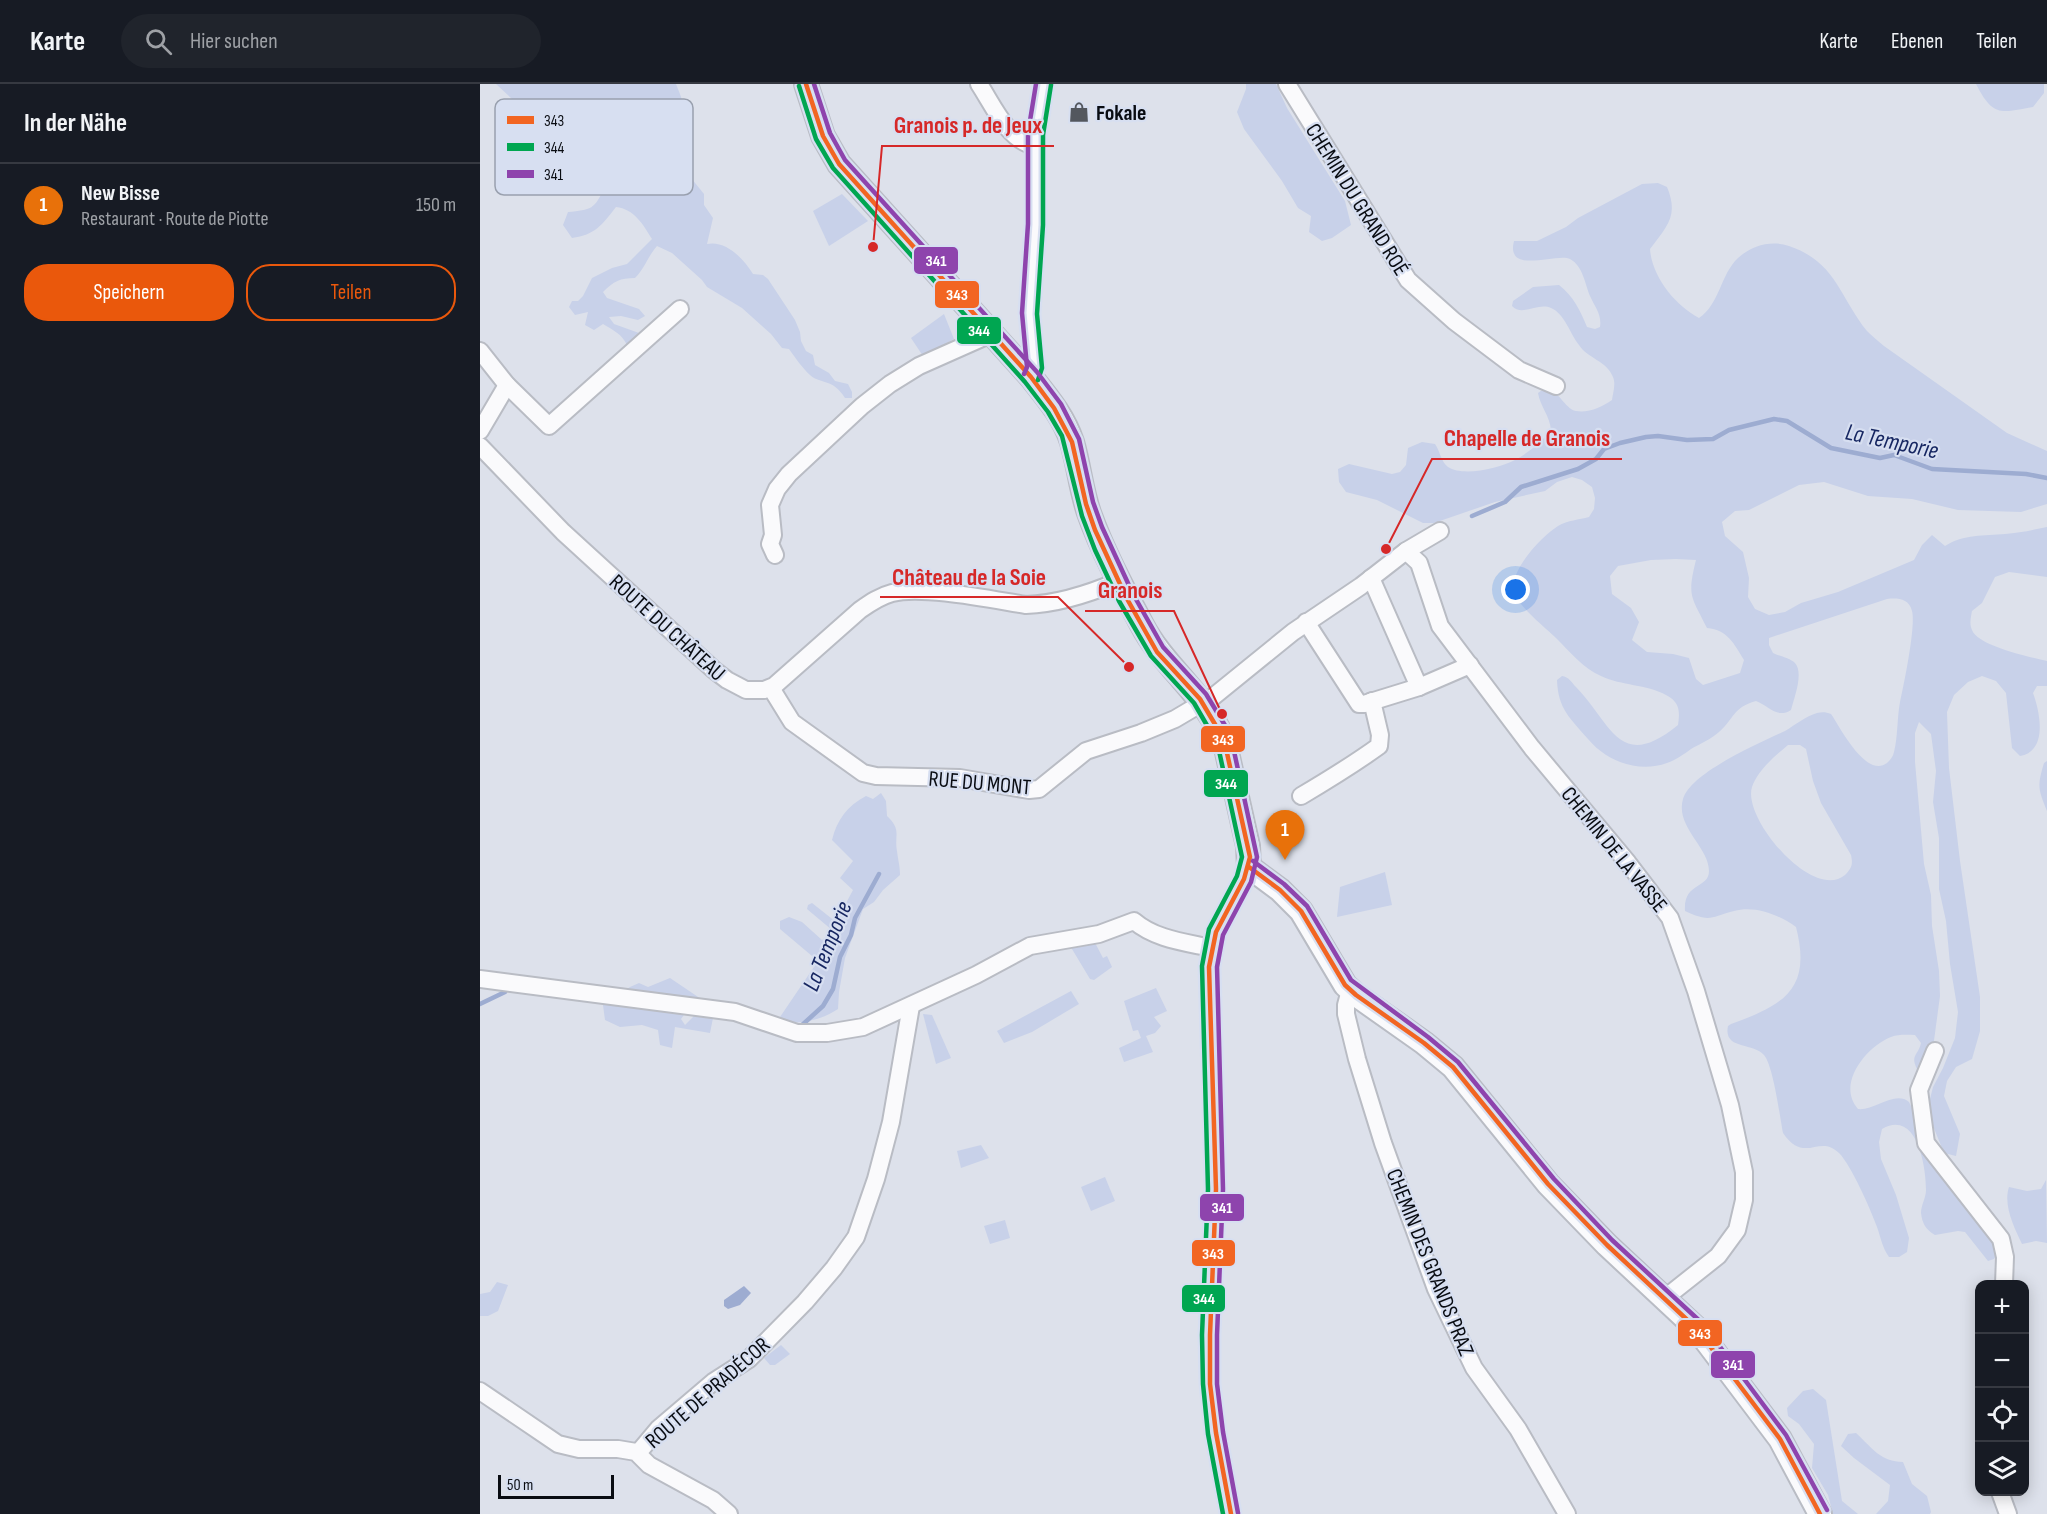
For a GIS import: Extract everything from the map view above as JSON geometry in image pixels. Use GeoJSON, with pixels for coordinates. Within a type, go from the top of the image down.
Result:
{"type":"FeatureCollection","features":[{"type":"Feature","properties":{"kind":"street"},"geometry":{"type":"LineString","coordinates":[[806,84],[823,136],[839,164],[1050,400],[1066,429],[1089,512],[1119,580],[1155,648],[1203,704],[1225,744],[1248,846],[1249,867],[1244,882],[1215,932],[1211,948],[1209,984],[1216,1193],[1209,1339],[1210,1383],[1215,1428],[1231,1514]]}},
{"type":"Feature","properties":{"kind":"street"},"geometry":{"type":"LineString","coordinates":[[979,84],[1011,131],[1027,144],[1035,146]]}},
{"type":"Feature","properties":{"kind":"street"},"geometry":{"type":"LineString","coordinates":[[1031,377],[1035,369],[1029,314],[1036,224],[1035,146],[1036,126],[1044,84]]}},
{"type":"Feature","properties":{"kind":"street","name":"CHEMIN DU GRAND ROÉ"},"geometry":{"type":"LineString","coordinates":[[1287,84],[1408,280],[1454,321],[1519,370],[1556,386]]}},
{"type":"Feature","properties":{"kind":"street"},"geometry":{"type":"LineString","coordinates":[[480,351],[507,385],[549,426],[680,309]]}},
{"type":"Feature","properties":{"kind":"street"},"geometry":{"type":"LineString","coordinates":[[775,555],[770,544],[773,535],[770,505],[777,489],[789,474],[862,406],[890,384],[919,366],[991,334]]}},
{"type":"Feature","properties":{"kind":"street"},"geometry":{"type":"LineString","coordinates":[[480,431],[507,385]]}},
{"type":"Feature","properties":{"kind":"street","name":"ROUTE DU CHÂTEAU"},"geometry":{"type":"LineString","coordinates":[[480,446],[563,532],[714,670],[746,690],[759,691],[771,688]]}},
{"type":"Feature","properties":{"kind":"street","name":"RUE DU MONT"},"geometry":{"type":"LineString","coordinates":[[771,688],[792,722],[863,774],[960,778],[1029,790],[1039,789],[1086,750],[1141,733],[1203,704],[1306,622],[1440,531]]}},
{"type":"Feature","properties":{"kind":"street","name":"CHEMIN DE LA VASSE"},"geometry":{"type":"LineString","coordinates":[[1406,552],[1419,563],[1440,626],[1532,748],[1628,863],[1670,918],[1696,991],[1730,1105],[1744,1172],[1744,1200],[1737,1230],[1718,1256],[1665,1298]]}},
{"type":"Feature","properties":{"kind":"street"},"geometry":{"type":"LineString","coordinates":[[1371,578],[1419,687]]}},
{"type":"Feature","properties":{"kind":"street"},"geometry":{"type":"LineString","coordinates":[[771,688],[860,610],[874,600],[891,593],[915,591],[1038,604],[1089,592],[1119,580]]}},
{"type":"Feature","properties":{"kind":"street"},"geometry":{"type":"LineString","coordinates":[[1306,622],[1355,701],[1361,704],[1419,687],[1470,665]]}},
{"type":"Feature","properties":{"kind":"street"},"geometry":{"type":"LineString","coordinates":[[1301,796],[1337,776],[1379,746],[1380,735],[1372,701]]}},
{"type":"Feature","properties":{"kind":"street"},"geometry":{"type":"LineString","coordinates":[[1249,867],[1280,890],[1301,911],[1350,990],[1413,1034],[1453,1067],[1548,1184],[1607,1245],[1697,1329],[1780,1439],[1820,1514]]}},
{"type":"Feature","properties":{"kind":"street"},"geometry":{"type":"LineString","coordinates":[[480,979],[735,1012],[797,1033],[827,1033],[863,1027],[911,1006],[1030,946],[1099,934],[1134,921],[1140,927],[1158,935],[1211,948]]}},
{"type":"Feature","properties":{"kind":"street","name":"CHEMIN DES GRANDS PRAZ"},"geometry":{"type":"LineString","coordinates":[[1350,990],[1346,1014],[1357,1059],[1383,1143],[1438,1292],[1474,1368],[1518,1429],[1567,1514]]}},
{"type":"Feature","properties":{"kind":"street","name":"ROUTE DE PRADÉCOR"},"geometry":{"type":"LineString","coordinates":[[638,1453],[659,1428],[704,1389],[750,1359],[805,1302],[834,1268],[856,1237],[876,1179],[891,1122],[911,1006]]}},
{"type":"Feature","properties":{"kind":"street"},"geometry":{"type":"LineString","coordinates":[[1935,1052],[1919,1090],[1926,1143],[2001,1239],[2005,1257],[2004,1280]]}},
{"type":"Feature","properties":{"kind":"street"},"geometry":{"type":"LineString","coordinates":[[480,1391],[558,1444],[586,1449],[629,1450],[638,1453],[649,1465],[713,1500],[729,1514]]}},
{"type":"Feature","properties":{"kind":"street"},"geometry":{"type":"LineString","coordinates":[[2002,1496],[2008,1514]]}},
{"type":"Feature","properties":{"kind":"shaded area"},"geometry":{"type":"Polygon","coordinates":[[[496,84],[676,84],[682,99],[512,99],[496,84]]]}},
{"type":"Feature","properties":{"kind":"shaded area"},"geometry":{"type":"Polygon","coordinates":[[[1246,84],[1276,84],[1287,108],[1345,201],[1351,225],[1332,238],[1322,241],[1309,232],[1311,216],[1298,208],[1282,181],[1244,129],[1237,112],[1246,84]]]}},
{"type":"Feature","properties":{"kind":"shaded area"},"geometry":{"type":"Polygon","coordinates":[[[1976,84],[2044,84],[2044,93],[2033,107],[2005,111],[1998,110],[1987,102],[1976,84]]]}},
{"type":"Feature","properties":{"kind":"shaded area"},"geometry":{"type":"Polygon","coordinates":[[[693,180],[704,194],[704,205],[713,218],[707,244],[728,248],[745,262],[753,274],[763,275],[768,279],[795,320],[801,341],[806,351],[813,355],[815,365],[829,373],[835,381],[848,384],[852,398],[845,398],[836,387],[810,375],[789,349],[782,348],[771,334],[742,308],[707,287],[672,253],[657,246],[635,278],[618,281],[603,292],[607,298],[639,309],[645,316],[638,320],[621,316],[609,317],[614,324],[639,333],[633,344],[627,345],[620,335],[603,324],[594,330],[585,325],[588,312],[575,315],[569,307],[572,301],[578,301],[583,296],[592,278],[612,268],[627,264],[652,239],[633,214],[616,207],[592,232],[572,238],[563,225],[568,212],[587,209],[600,195],[693,195],[693,180]]]}},
{"type":"Feature","properties":{"kind":"shaded area"},"geometry":{"type":"Polygon","coordinates":[[[1658,183],[1667,187],[1672,206],[1671,213],[1666,227],[1650,249],[1652,259],[1660,280],[1673,298],[1699,318],[1711,305],[1727,273],[1738,258],[1756,247],[1769,244],[1789,246],[1805,253],[1827,271],[1867,331],[1884,346],[2007,433],[2047,451],[2047,504],[2021,512],[1958,510],[1912,499],[1868,496],[1824,482],[1799,485],[1749,510],[1735,511],[1722,522],[1725,536],[1743,552],[1749,578],[1748,597],[1755,609],[1769,615],[1785,612],[1801,603],[1838,592],[1914,560],[1922,545],[1932,535],[1945,546],[1967,537],[2016,533],[2047,527],[2047,577],[2009,572],[1995,577],[1982,603],[1972,611],[1970,620],[1976,636],[1984,641],[2005,650],[2047,661],[2047,686],[2037,686],[2033,693],[2040,721],[2040,731],[2035,747],[2029,753],[2020,756],[2012,748],[2006,693],[1996,681],[1982,676],[1968,682],[1954,695],[1947,712],[1949,768],[1980,997],[1980,1031],[1972,1059],[1956,1067],[1947,1081],[1944,1096],[1960,1134],[1956,1156],[1944,1153],[1927,1111],[1933,1087],[1955,1038],[1958,1012],[1946,921],[1939,889],[1939,838],[1933,802],[1936,771],[1931,734],[1919,722],[1915,733],[1915,762],[1924,864],[1931,895],[1932,926],[1939,971],[1940,996],[1933,1048],[1923,1070],[1917,1069],[1914,1058],[1921,1043],[1915,1035],[1891,1037],[1872,1049],[1864,1058],[1852,1078],[1850,1089],[1852,1099],[1858,1109],[1897,1098],[1909,1102],[1949,1184],[1993,1244],[1997,1254],[1994,1259],[1988,1261],[1965,1232],[1935,1235],[1925,1226],[1921,1213],[1926,1190],[1924,1168],[1917,1143],[1904,1127],[1894,1125],[1882,1129],[1879,1142],[1881,1159],[1896,1195],[1909,1238],[1907,1252],[1899,1257],[1889,1257],[1860,1188],[1839,1153],[1825,1146],[1798,1147],[1783,1133],[1773,1080],[1764,1055],[1730,1039],[1728,1026],[1766,1010],[1789,992],[1800,966],[1800,948],[1796,927],[1774,915],[1758,910],[1742,909],[1706,918],[1685,911],[1688,895],[1705,881],[1709,871],[1708,862],[1684,819],[1683,799],[1689,789],[1712,769],[1809,716],[1821,712],[1831,714],[1854,749],[1871,764],[1879,766],[1887,763],[1894,754],[1899,708],[1911,642],[1913,618],[1908,604],[1899,599],[1887,599],[1769,638],[1769,645],[1773,653],[1790,660],[1798,667],[1798,686],[1791,710],[1781,713],[1773,711],[1756,701],[1738,710],[1716,735],[1677,759],[1656,766],[1635,766],[1604,754],[1588,739],[1563,706],[1557,680],[1562,676],[1568,679],[1618,738],[1629,744],[1642,745],[1658,739],[1678,725],[1679,712],[1674,701],[1658,691],[1617,682],[1588,669],[1528,612],[1515,595],[1513,586],[1520,567],[1543,538],[1562,524],[1589,517],[1594,509],[1595,498],[1592,487],[1572,477],[1557,482],[1545,491],[1495,502],[1434,523],[1423,523],[1377,500],[1346,492],[1339,482],[1338,469],[1349,464],[1392,474],[1400,472],[1406,465],[1408,448],[1422,442],[1435,444],[1446,465],[1455,470],[1472,471],[1500,466],[1525,454],[1551,430],[1538,393],[1549,389],[1576,411],[1595,409],[1612,400],[1614,382],[1610,372],[1583,349],[1556,311],[1546,307],[1520,310],[1512,306],[1513,301],[1533,287],[1559,285],[1576,304],[1587,327],[1595,329],[1600,327],[1599,315],[1578,266],[1570,259],[1564,258],[1525,260],[1517,258],[1513,252],[1514,241],[1537,241],[1642,184],[1658,183]],[[1651,560],[1618,566],[1610,576],[1612,594],[1631,608],[1639,622],[1632,640],[1647,652],[1689,658],[1696,679],[1703,685],[1740,673],[1744,660],[1737,649],[1725,635],[1707,628],[1694,602],[1691,589],[1696,560],[1651,560]],[[1788,745],[1767,764],[1752,787],[1752,801],[1758,818],[1783,853],[1799,867],[1816,877],[1831,880],[1845,875],[1852,863],[1851,855],[1821,803],[1813,781],[1806,749],[1800,745],[1788,745]]]}},
{"type":"Feature","properties":{"kind":"shaded area"},"geometry":{"type":"Polygon","coordinates":[[[842,194],[868,221],[829,246],[813,211],[842,194]]]}},
{"type":"Feature","properties":{"kind":"shaded area"},"geometry":{"type":"Polygon","coordinates":[[[944,314],[954,339],[923,356],[911,338],[944,314]]]}},
{"type":"Feature","properties":{"kind":"shaded area"},"geometry":{"type":"Polygon","coordinates":[[[2047,761],[2047,811],[2040,792],[2040,777],[2044,763],[2047,761]]]}},
{"type":"Feature","properties":{"kind":"shaded area"},"geometry":{"type":"Polygon","coordinates":[[[881,793],[886,801],[887,816],[896,829],[900,875],[883,890],[874,902],[863,909],[845,958],[838,1009],[809,1021],[778,1020],[818,961],[780,929],[780,921],[789,917],[802,922],[822,940],[831,933],[832,930],[807,909],[808,905],[812,903],[836,922],[853,890],[840,878],[853,861],[832,840],[834,833],[840,820],[853,804],[866,796],[873,799],[881,793]]]}},
{"type":"Feature","properties":{"kind":"shaded area"},"geometry":{"type":"Polygon","coordinates":[[[1385,872],[1392,905],[1337,917],[1340,887],[1385,872]]]}},
{"type":"Feature","properties":{"kind":"shaded area"},"geometry":{"type":"Polygon","coordinates":[[[1093,939],[1103,958],[1107,956],[1112,967],[1094,980],[1090,979],[1069,944],[1093,939]]]}},
{"type":"Feature","properties":{"kind":"shaded area"},"geometry":{"type":"Polygon","coordinates":[[[670,978],[704,1001],[686,1012],[681,1019],[685,1025],[694,1016],[713,1018],[710,1033],[675,1027],[672,1048],[660,1045],[658,1030],[642,1025],[620,1027],[605,1020],[603,1005],[630,987],[639,983],[648,987],[670,978]]]}},
{"type":"Feature","properties":{"kind":"shaded area"},"geometry":{"type":"Polygon","coordinates":[[[1156,988],[1167,1011],[1154,1017],[1161,1026],[1155,1033],[1146,1036],[1153,1052],[1124,1062],[1119,1048],[1141,1038],[1138,1030],[1133,1031],[1124,1001],[1156,988]]]}},
{"type":"Feature","properties":{"kind":"shaded area"},"geometry":{"type":"Polygon","coordinates":[[[1071,991],[1079,1004],[1032,1032],[1004,1043],[997,1031],[1071,991]]]}},
{"type":"Feature","properties":{"kind":"shaded area"},"geometry":{"type":"Polygon","coordinates":[[[923,1014],[932,1015],[951,1058],[936,1064],[923,1014]]]}},
{"type":"Feature","properties":{"kind":"shaded area"},"geometry":{"type":"Polygon","coordinates":[[[981,1145],[989,1158],[961,1168],[957,1151],[981,1145]]]}},
{"type":"Feature","properties":{"kind":"shaded area"},"geometry":{"type":"Polygon","coordinates":[[[1105,1177],[1115,1201],[1091,1211],[1081,1187],[1105,1177]]]}},
{"type":"Feature","properties":{"kind":"shaded area"},"geometry":{"type":"Polygon","coordinates":[[[2046,1180],[2047,1243],[2036,1241],[2022,1244],[2008,1208],[2009,1187],[2027,1191],[2041,1189],[2046,1180]]]}},
{"type":"Feature","properties":{"kind":"shaded area"},"geometry":{"type":"Polygon","coordinates":[[[1005,1220],[1010,1238],[990,1244],[984,1226],[1005,1220]]]}},
{"type":"Feature","properties":{"kind":"shaded area"},"geometry":{"type":"Polygon","coordinates":[[[497,1282],[508,1285],[498,1311],[488,1316],[480,1316],[480,1294],[490,1292],[497,1282]]]}},
{"type":"Feature","properties":{"kind":"shaded area"},"geometry":{"type":"Polygon","coordinates":[[[744,1286],[751,1293],[740,1305],[728,1309],[724,1306],[724,1300],[744,1286]]]}},
{"type":"Feature","properties":{"kind":"shaded area"},"geometry":{"type":"Polygon","coordinates":[[[781,1345],[790,1354],[775,1365],[770,1365],[764,1358],[781,1345]]]}},
{"type":"Feature","properties":{"kind":"shaded area"},"geometry":{"type":"Polygon","coordinates":[[[1813,1389],[1826,1400],[1842,1501],[1858,1514],[1833,1514],[1828,1495],[1812,1468],[1814,1444],[1799,1424],[1788,1416],[1787,1408],[1803,1391],[1813,1389]]]}},
{"type":"Feature","properties":{"kind":"shaded area"},"geometry":{"type":"Polygon","coordinates":[[[1856,1433],[1883,1457],[1903,1462],[1912,1484],[1927,1496],[1930,1514],[1876,1514],[1888,1501],[1890,1485],[1841,1446],[1848,1434],[1856,1433]]]}},
{"type":"Feature","properties":{"kind":"waterway","name":"La Temporie"},"geometry":{"type":"LineString","coordinates":[[1472,516],[1505,502],[1521,487],[1578,469],[1596,459],[1604,449],[1620,443],[1658,436],[1687,440],[1713,439],[1729,430],[1774,419],[1787,421],[1831,448],[1880,458],[1894,455],[1932,469],[2026,474],[2047,478]]}},
{"type":"Feature","properties":{"kind":"waterway","name":"La Temporie"},"geometry":{"type":"LineString","coordinates":[[801,1026],[823,1006],[833,989],[840,957],[851,935],[855,918],[879,874]]}},
{"type":"Feature","properties":{"kind":"waterway","name":"La Temporie"},"geometry":{"type":"LineString","coordinates":[[480,1004],[505,992]]}},
{"type":"Feature","properties":{"kind":"transit line","name":"343"},"geometry":{"type":"LineString","coordinates":[[806,84],[823,136],[839,164],[1031,377],[1054,408],[1072,442],[1086,504],[1095,530],[1126,597],[1157,652],[1200,699],[1225,744],[1250,857],[1244,879],[1216,932],[1209,967],[1216,1189],[1210,1384],[1216,1433],[1231,1514]]}},
{"type":"Feature","properties":{"kind":"transit line","name":"341"},"geometry":{"type":"LineString","coordinates":[[814,84],[830,133],[845,160],[1037,372],[1061,404],[1079,439],[1093,502],[1102,527],[1133,594],[1163,647],[1206,694],[1226,727],[1232,742],[1257,857],[1251,882],[1223,935],[1217,967],[1223,1189],[1217,1384],[1238,1513]]}},
{"type":"Feature","properties":{"kind":"transit line","name":"341"},"geometry":{"type":"LineString","coordinates":[[1024,374],[1027,367],[1022,313],[1028,224],[1028,133],[1036,84]]}},
{"type":"Feature","properties":{"kind":"transit line","name":"344"},"geometry":{"type":"LineString","coordinates":[[1038,380],[1042,368],[1037,314],[1043,225],[1043,135],[1051,85]]}},
{"type":"Feature","properties":{"kind":"transit line","name":"344"},"geometry":{"type":"LineString","coordinates":[[799,86],[816,139],[833,168],[1025,382],[1048,412],[1062,436],[1082,516],[1119,601],[1151,656],[1194,703],[1218,746],[1242,857],[1237,876],[1209,929],[1202,966],[1208,1189],[1202,1335],[1203,1384],[1208,1434],[1223,1514]]}},
{"type":"Feature","properties":{"kind":"transit line","name":"341"},"geometry":{"type":"LineString","coordinates":[[1253,861],[1284,884],[1307,906],[1351,980],[1458,1062],[1554,1179],[1612,1240],[1703,1324],[1786,1435],[1827,1510]]}},
{"type":"Feature","properties":{"kind":"transit line","name":"343"},"geometry":{"type":"LineString","coordinates":[[1249,867],[1280,890],[1301,911],[1345,985],[1453,1067],[1548,1184],[1607,1245],[1697,1329],[1780,1439],[1820,1514]]}},
{"type":"Feature","properties":{"kind":"place","name":"Fokale"},"geometry":{"type":"Point","coordinates":[1079,112]}},
{"type":"Feature","properties":{"kind":"place","name":"Granois p. de Jeux"},"geometry":{"type":"Point","coordinates":[873,247]}},
{"type":"Feature","properties":{"kind":"place","name":"Chapelle de Granois"},"geometry":{"type":"Point","coordinates":[1386,549]}},
{"type":"Feature","properties":{"kind":"place","name":"Château de la Soie"},"geometry":{"type":"Point","coordinates":[1129,667]}},
{"type":"Feature","properties":{"kind":"place","name":"Granois"},"geometry":{"type":"Point","coordinates":[1222,714]}},
{"type":"Feature","properties":{"kind":"place","name":"New Bisse"},"geometry":{"type":"Point","coordinates":[1285,860]}}]}
